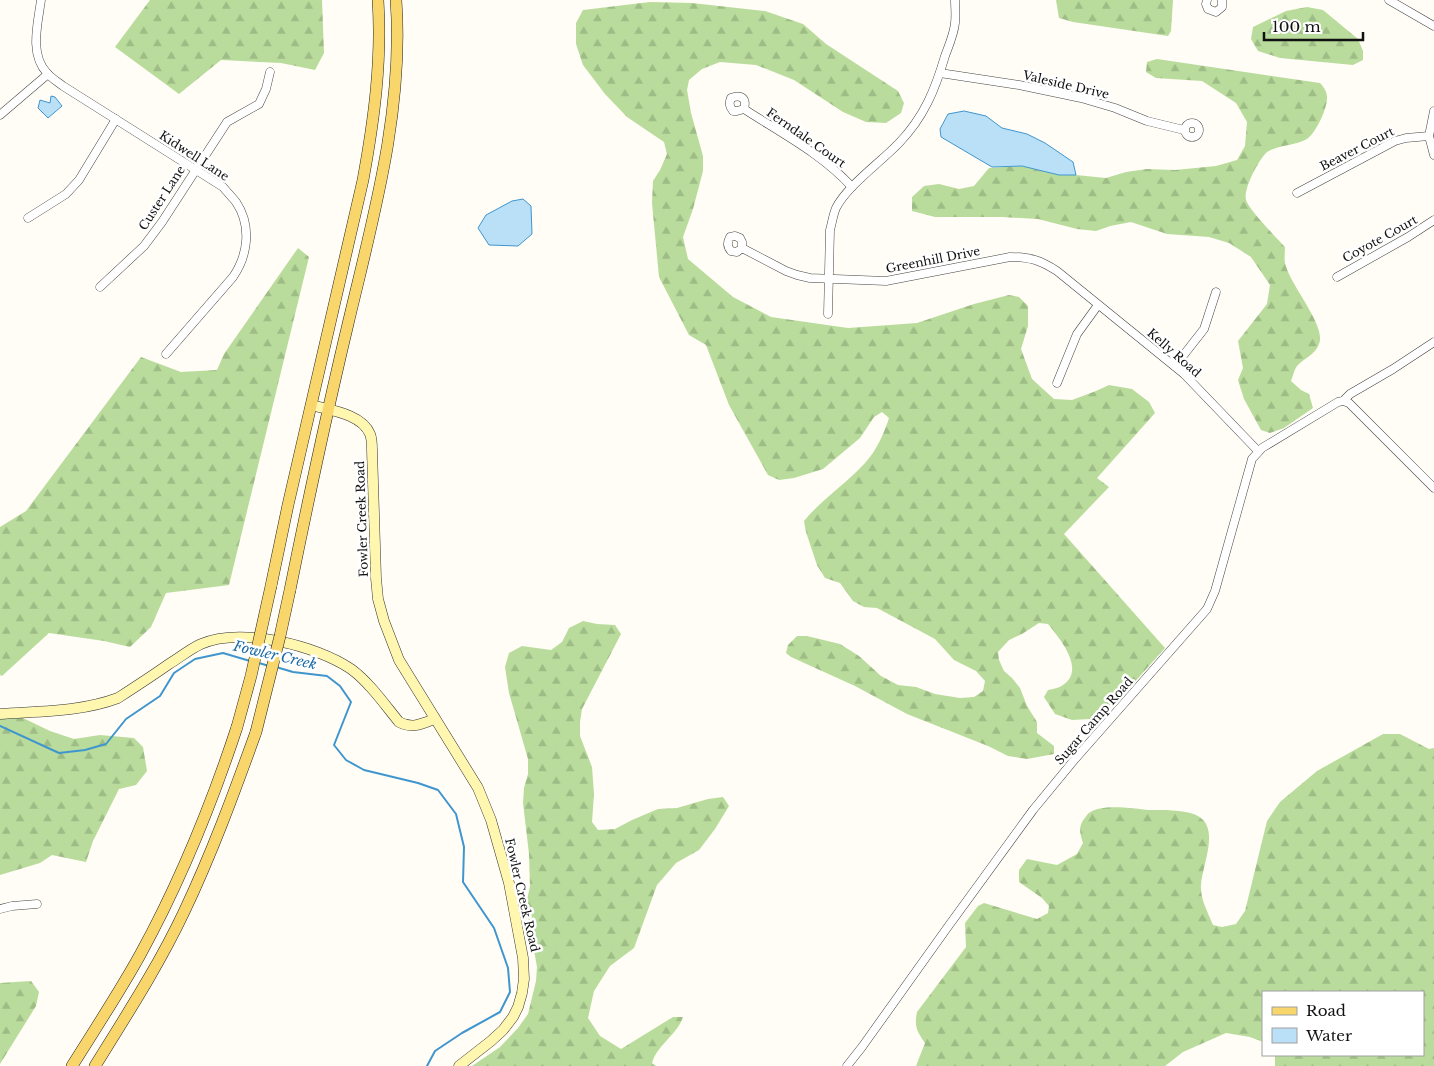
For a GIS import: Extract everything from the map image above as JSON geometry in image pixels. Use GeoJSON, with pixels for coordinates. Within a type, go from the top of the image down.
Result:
{"type":"FeatureCollection","features":[{"type":"Feature","properties":{"kind":"main road"},"geometry":{"type":"LineString","coordinates":[[72,1066],[140,956],[166,906],[208,811],[237,727],[251,676],[363,180],[371,134],[378,67],[378,0]]}},
{"type":"Feature","properties":{"kind":"main road"},"geometry":{"type":"LineString","coordinates":[[95,1066],[135,1002],[183,914],[221,828],[256,732],[280,636],[382,179],[390,135],[396,83],[396,0]]}},
{"type":"Feature","properties":{"kind":"main road","name":"Fowler Creek Road"},"geometry":{"type":"LineString","coordinates":[[311,405],[354,417],[365,426],[370,435],[376,578],[378,599],[384,621],[399,660],[478,788],[491,820],[509,883],[524,958],[522,994],[510,1022],[491,1041],[459,1066]]}},
{"type":"Feature","properties":{"kind":"main road"},"geometry":{"type":"LineString","coordinates":[[0,714],[84,708],[104,704],[118,698],[201,644],[220,639],[250,637],[287,643],[312,650],[351,669],[403,725],[413,726],[434,719]]}},
{"type":"Feature","properties":{"kind":"street","name":"Kidwell Lane"},"geometry":{"type":"LineString","coordinates":[[41,0],[36,50],[41,66],[48,74],[63,86],[223,187],[241,210],[246,228],[246,246],[241,266],[233,278],[166,354]]}},
{"type":"Feature","properties":{"kind":"street"},"geometry":{"type":"LineString","coordinates":[[828,314],[830,230],[833,217],[839,203],[900,142],[918,121],[929,103],[955,23],[955,0]]}},
{"type":"Feature","properties":{"kind":"street"},"geometry":{"type":"LineString","coordinates":[[1207,0],[1208,9],[1216,12],[1222,7],[1222,0]]}},
{"type":"Feature","properties":{"kind":"street"},"geometry":{"type":"LineString","coordinates":[[1389,0],[1434,26]]}},
{"type":"Feature","properties":{"kind":"street","name":"Custer Lane"},"geometry":{"type":"LineString","coordinates":[[100,287],[144,246],[162,222],[227,122],[259,104],[263,97],[270,72]]}},
{"type":"Feature","properties":{"kind":"street","name":"Valeside Drive"},"geometry":{"type":"LineString","coordinates":[[940,73],[1019,85],[1081,98],[1115,108],[1146,121],[1184,130]]}},
{"type":"Feature","properties":{"kind":"street"},"geometry":{"type":"LineString","coordinates":[[0,115],[48,74]]}},
{"type":"Feature","properties":{"kind":"street","name":"Ferndale Court"},"geometry":{"type":"LineString","coordinates":[[744,109],[826,162],[841,174],[852,188]]}},
{"type":"Feature","properties":{"kind":"street"},"geometry":{"type":"LineString","coordinates":[[1434,111],[1429,136],[1434,155]]}},
{"type":"Feature","properties":{"kind":"street"},"geometry":{"type":"LineString","coordinates":[[28,218],[66,194],[79,180],[116,119]]}},
{"type":"Feature","properties":{"kind":"street","name":"Beaver Court"},"geometry":{"type":"LineString","coordinates":[[1297,193],[1395,141],[1429,136]]}},
{"type":"Feature","properties":{"kind":"street","name":"Coyote Court"},"geometry":{"type":"LineString","coordinates":[[1337,277],[1434,220]]}},
{"type":"Feature","properties":{"kind":"street","name":"Greenhill Drive"},"geometry":{"type":"LineString","coordinates":[[742,248],[786,271],[810,278],[894,280],[999,258],[1025,257],[1044,262],[1068,280]]}},
{"type":"Feature","properties":{"kind":"street","name":"Kelly Road"},"geometry":{"type":"LineString","coordinates":[[1068,280],[1175,366],[1258,451]]}},
{"type":"Feature","properties":{"kind":"street"},"geometry":{"type":"LineString","coordinates":[[1175,366],[1204,329],[1216,292]]}},
{"type":"Feature","properties":{"kind":"street"},"geometry":{"type":"LineString","coordinates":[[1057,383],[1077,334],[1098,305]]}},
{"type":"Feature","properties":{"kind":"street"},"geometry":{"type":"LineString","coordinates":[[1258,451],[1338,402],[1343,401],[1350,394],[1434,342]]}},
{"type":"Feature","properties":{"kind":"street"},"geometry":{"type":"LineString","coordinates":[[1343,401],[1349,404],[1434,488]]}},
{"type":"Feature","properties":{"kind":"street","name":"Sugar Camp Road"},"geometry":{"type":"LineString","coordinates":[[847,1066],[1033,810],[1207,608],[1215,591],[1252,459],[1258,451]]}},
{"type":"Feature","properties":{"kind":"street"},"geometry":{"type":"LineString","coordinates":[[0,909],[37,904]]}},
{"type":"Feature","properties":{"kind":"green space"},"geometry":{"type":"Polygon","coordinates":[[[150,0],[322,0],[324,53],[315,70],[281,63],[221,60],[179,94],[115,47],[150,0]]]}},
{"type":"Feature","properties":{"kind":"green space"},"geometry":{"type":"Polygon","coordinates":[[[1056,0],[1173,0],[1171,31],[1168,36],[1073,22],[1059,18],[1056,0]]]}},
{"type":"Feature","properties":{"kind":"green space"},"geometry":{"type":"Polygon","coordinates":[[[650,2],[692,3],[765,11],[803,24],[826,44],[898,91],[904,103],[901,113],[886,123],[866,122],[843,112],[794,80],[756,65],[720,62],[702,69],[689,80],[687,90],[691,113],[703,156],[703,171],[683,237],[688,259],[733,297],[771,317],[848,328],[917,323],[974,304],[1009,295],[1019,297],[1028,306],[1028,326],[1021,349],[1032,379],[1054,399],[1072,400],[1109,385],[1132,389],[1149,402],[1155,413],[1097,478],[1109,487],[1064,534],[1165,648],[1101,717],[1072,720],[1055,714],[1044,697],[1048,690],[1063,685],[1072,671],[1069,654],[1048,624],[1039,623],[1009,640],[998,652],[1004,671],[1020,688],[1027,706],[1037,722],[1037,733],[1054,746],[1054,754],[1027,759],[1008,756],[988,746],[907,714],[855,686],[786,653],[788,645],[797,636],[807,636],[840,644],[859,656],[881,676],[898,685],[916,687],[935,694],[960,698],[974,697],[983,691],[985,681],[976,671],[954,660],[935,639],[877,608],[864,607],[853,601],[840,583],[825,578],[817,565],[804,521],[858,471],[869,458],[885,430],[889,418],[882,412],[874,417],[860,438],[823,469],[794,478],[779,480],[768,475],[729,405],[706,345],[689,335],[659,277],[652,203],[653,181],[667,154],[664,142],[627,117],[605,94],[583,65],[576,44],[576,23],[583,10],[650,2]]]}},
{"type":"Feature","properties":{"kind":"green space"},"geometry":{"type":"Polygon","coordinates":[[[1307,7],[1323,10],[1358,39],[1363,51],[1363,60],[1353,65],[1280,58],[1258,51],[1251,39],[1253,27],[1286,11],[1307,7]]]}},
{"type":"Feature","properties":{"kind":"green space"},"geometry":{"type":"Polygon","coordinates":[[[1157,59],[1320,83],[1326,92],[1325,110],[1311,136],[1303,141],[1267,152],[1252,174],[1246,195],[1248,205],[1285,247],[1285,261],[1288,272],[1313,316],[1320,336],[1317,348],[1297,366],[1291,381],[1309,394],[1313,408],[1284,428],[1270,433],[1261,430],[1244,399],[1238,380],[1243,368],[1238,341],[1267,304],[1270,285],[1251,257],[1229,243],[1209,237],[1167,234],[1131,222],[1096,231],[1077,229],[1038,219],[935,217],[912,211],[912,197],[924,186],[939,184],[959,189],[974,186],[989,168],[1022,166],[1059,175],[1106,178],[1126,172],[1147,169],[1175,170],[1216,166],[1237,160],[1245,146],[1247,122],[1236,103],[1202,81],[1156,78],[1146,72],[1147,62],[1157,59]]]}},
{"type":"Feature","properties":{"kind":"green space"},"geometry":{"type":"Polygon","coordinates":[[[298,248],[309,257],[229,585],[166,593],[151,627],[130,647],[49,633],[2,676],[0,675],[0,527],[26,511],[141,357],[181,372],[217,370],[224,354],[298,248]]]}},
{"type":"Feature","properties":{"kind":"green space"},"geometry":{"type":"Polygon","coordinates":[[[583,621],[615,625],[621,634],[582,709],[580,722],[580,736],[592,767],[594,794],[592,822],[598,830],[615,829],[658,809],[677,808],[708,799],[723,797],[729,806],[699,850],[676,863],[657,885],[634,948],[610,966],[594,991],[588,1018],[600,1036],[621,1049],[673,1017],[683,1017],[658,1051],[652,1063],[656,1066],[472,1066],[500,1047],[518,1028],[528,1014],[536,981],[537,967],[526,905],[530,886],[529,854],[523,803],[524,788],[528,774],[528,759],[509,693],[505,667],[509,653],[522,646],[551,650],[562,642],[569,628],[583,621]]]}},
{"type":"Feature","properties":{"kind":"green space"},"geometry":{"type":"Polygon","coordinates":[[[23,718],[50,731],[74,739],[100,735],[134,738],[143,747],[147,771],[136,785],[119,789],[93,841],[86,862],[52,855],[40,863],[0,875],[0,719],[23,718]]]}},
{"type":"Feature","properties":{"kind":"green space"},"geometry":{"type":"Polygon","coordinates":[[[1383,734],[1400,734],[1429,749],[1434,748],[1434,1066],[1275,1066],[1275,1056],[1424,1056],[1424,991],[1262,991],[1262,1042],[1250,1037],[1226,1033],[1183,1052],[1165,1066],[916,1066],[925,1043],[917,1029],[917,1012],[966,947],[965,923],[978,906],[984,903],[1037,919],[1048,913],[1049,906],[1042,898],[1019,882],[1019,870],[1027,859],[1057,865],[1077,854],[1083,843],[1080,828],[1088,813],[1102,808],[1118,807],[1185,812],[1202,819],[1207,825],[1209,841],[1201,890],[1213,925],[1222,927],[1236,924],[1245,911],[1267,821],[1280,802],[1317,771],[1383,734]]]}},
{"type":"Feature","properties":{"kind":"green space"},"geometry":{"type":"Polygon","coordinates":[[[31,981],[39,992],[36,1006],[0,1064],[0,983],[31,981]]]}},
{"type":"Feature","properties":{"kind":"water"},"geometry":{"type":"Polygon","coordinates":[[[51,96],[55,97],[62,106],[48,118],[38,108],[40,100],[50,103],[51,96]]]}},
{"type":"Feature","properties":{"kind":"water"},"geometry":{"type":"Polygon","coordinates":[[[964,111],[986,116],[1002,128],[1027,134],[1045,143],[1073,162],[1076,175],[1059,175],[1022,166],[992,167],[941,137],[940,129],[948,114],[964,111]]]}},
{"type":"Feature","properties":{"kind":"water"},"geometry":{"type":"Polygon","coordinates":[[[523,199],[531,206],[532,234],[518,246],[489,245],[478,228],[486,215],[512,201],[523,199]]]}},
{"type":"Feature","properties":{"kind":"waterway","name":"Fowler Creek"},"geometry":{"type":"LineString","coordinates":[[0,726],[59,753],[85,750],[106,744],[126,719],[160,696],[174,673],[195,659],[223,653],[250,661]]}},
{"type":"Feature","properties":{"kind":"waterway","name":"Fowler Creek"},"geometry":{"type":"LineString","coordinates":[[259,663],[269,666]]}},
{"type":"Feature","properties":{"kind":"waterway","name":"Fowler Creek"},"geometry":{"type":"LineString","coordinates":[[276,667],[293,672],[327,676],[340,686],[351,702],[334,745],[346,760],[364,770],[418,783],[438,790],[456,814],[464,847],[463,882],[494,928],[508,968],[510,992],[500,1012],[462,1033],[435,1051],[427,1066]]}}]}
